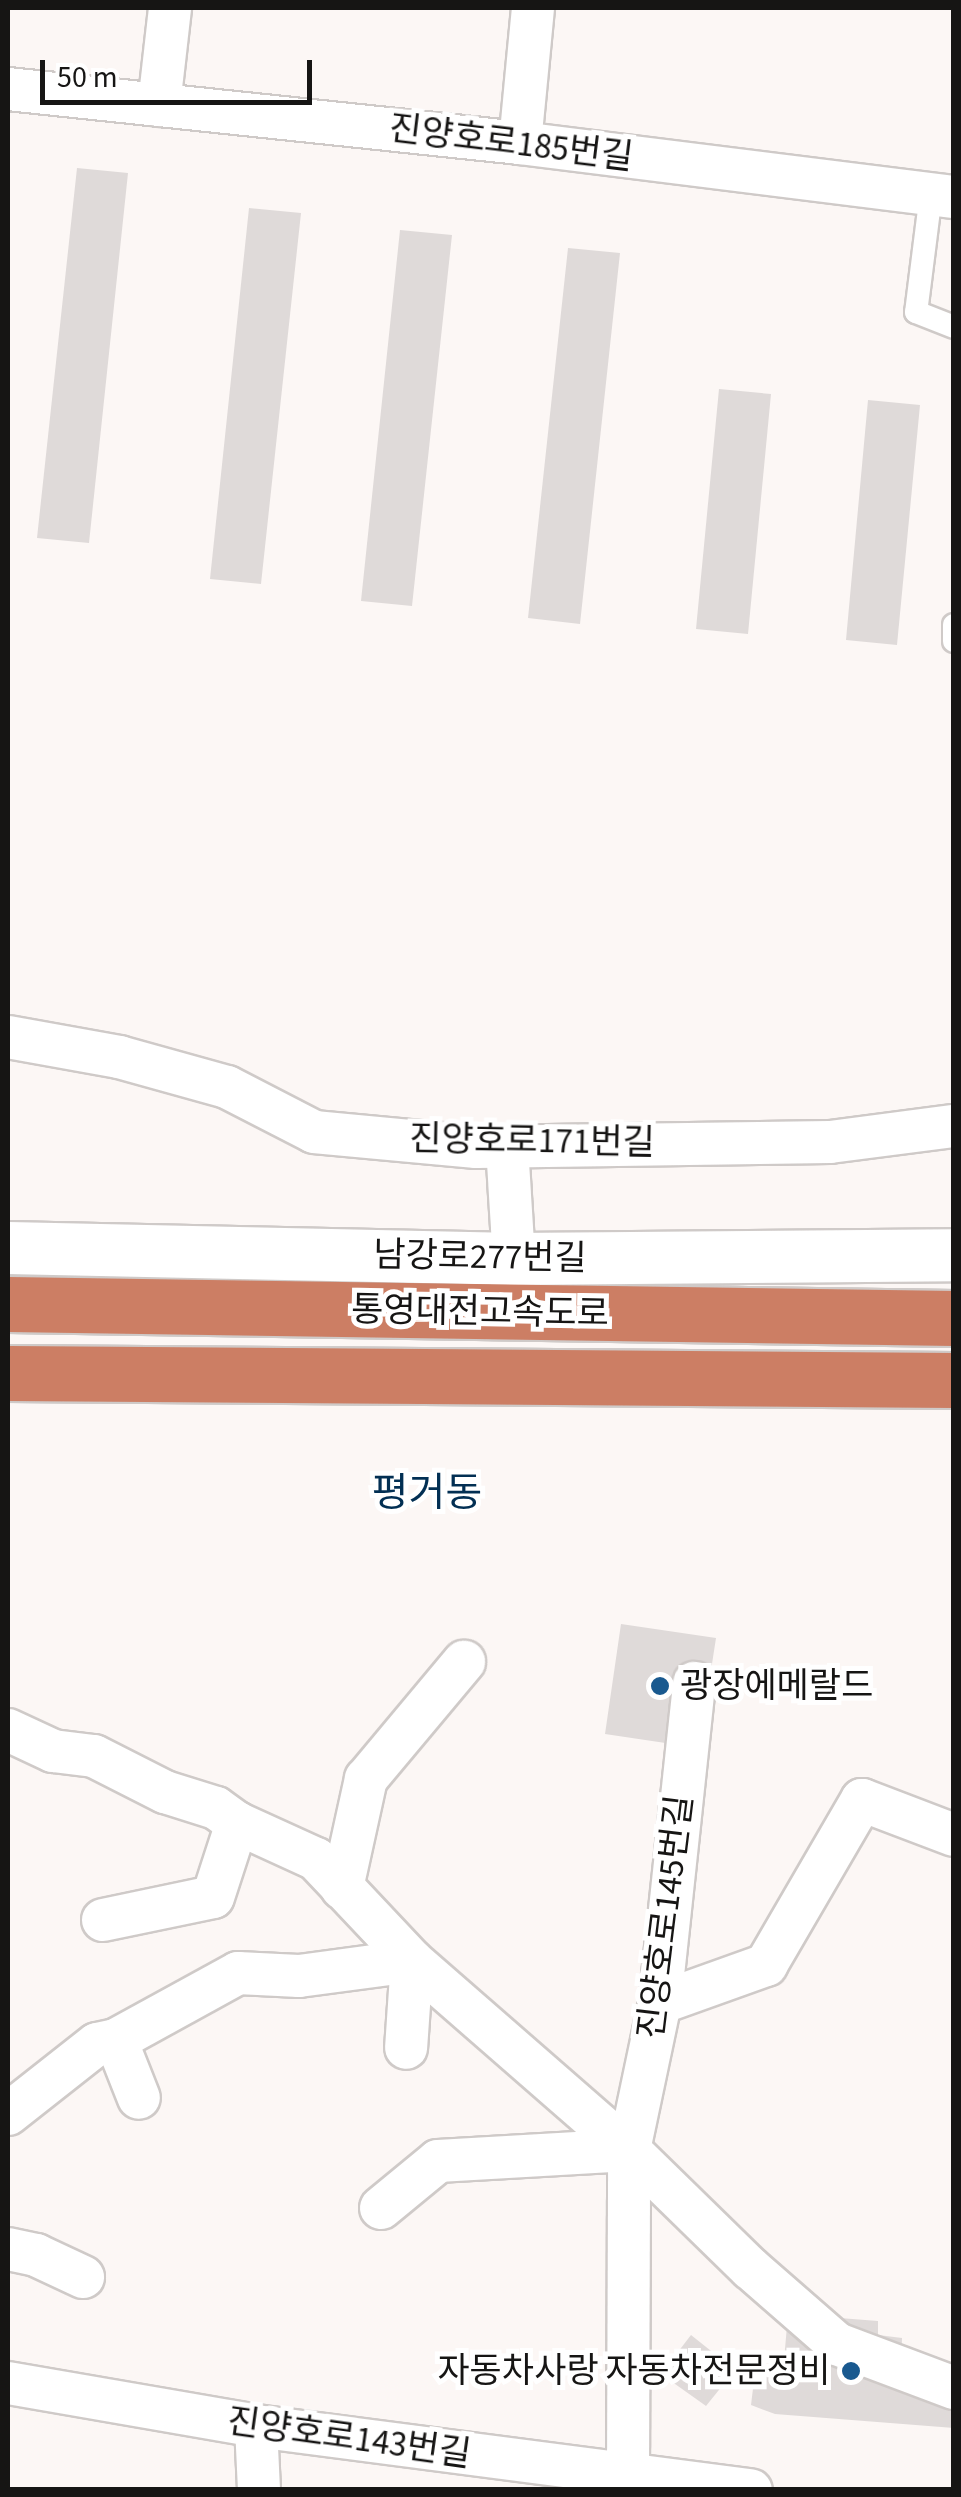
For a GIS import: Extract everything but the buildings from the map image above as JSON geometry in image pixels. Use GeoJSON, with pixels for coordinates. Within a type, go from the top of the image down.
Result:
{"type":"FeatureCollection","features":[{"type":"Feature","properties":{"kind":"highway","name":"통영대전고속도로"},"geometry":{"type":"LineString","coordinates":[[8,1304],[954,1318]]}},
{"type":"Feature","properties":{"kind":"highway","name":"통영대전고속도로"},"geometry":{"type":"LineString","coordinates":[[8,1373],[954,1380]]}},
{"type":"Feature","properties":{"kind":"street"},"geometry":{"type":"LineString","coordinates":[[159,105],[170,8]]}},
{"type":"Feature","properties":{"kind":"street"},"geometry":{"type":"LineString","coordinates":[[520,143],[533,8]]}},
{"type":"Feature","properties":{"kind":"street","name":"진양호로185번길"},"geometry":{"type":"LineString","coordinates":[[8,88],[520,143],[942,196]]}},
{"type":"Feature","properties":{"kind":"street","name":"진양호로171번길"},"geometry":{"type":"LineString","coordinates":[[8,1037],[119,1057],[226,1087],[314,1132],[507,1146],[830,1142],[954,1126]]}},
{"type":"Feature","properties":{"kind":"street"},"geometry":{"type":"LineString","coordinates":[[507,1146],[514,1259]]}},
{"type":"Feature","properties":{"kind":"street","name":"남강로277번길"},"geometry":{"type":"LineString","coordinates":[[8,1248],[514,1259],[954,1255]]}},
{"type":"Feature","properties":{"kind":"street"},"geometry":{"type":"LineString","coordinates":[[342,1888],[366,1779],[464,1662]]}},
{"type":"Feature","properties":{"kind":"street","name":"진양호로145번길"},"geometry":{"type":"LineString","coordinates":[[628,2476],[628,2150],[660,2004],[694,1683]]}},
{"type":"Feature","properties":{"kind":"street"},"geometry":{"type":"LineString","coordinates":[[8,1730],[53,1751],[94,1756],[165,1792],[216,1808],[237,1823],[316,1858],[412,1960],[628,2150],[750,2268],[837,2344],[954,2388]]}},
{"type":"Feature","properties":{"kind":"street"},"geometry":{"type":"LineString","coordinates":[[660,2004],[766,1965],[862,1800],[954,1835]]}},
{"type":"Feature","properties":{"kind":"street"},"geometry":{"type":"LineString","coordinates":[[103,1920],[213,1896],[237,1823]]}},
{"type":"Feature","properties":{"kind":"street"},"geometry":{"type":"LineString","coordinates":[[8,2114],[97,2044],[116,2040],[238,1972],[299,1976],[412,1960]]}},
{"type":"Feature","properties":{"kind":"street"},"geometry":{"type":"LineString","coordinates":[[406,2048],[412,1960]]}},
{"type":"Feature","properties":{"kind":"street"},"geometry":{"type":"LineString","coordinates":[[116,2040],[139,2098]]}},
{"type":"Feature","properties":{"kind":"street"},"geometry":{"type":"LineString","coordinates":[[381,2208],[438,2161],[628,2150]]}},
{"type":"Feature","properties":{"kind":"street"},"geometry":{"type":"LineString","coordinates":[[8,2249],[36,2255],[83,2277]]}},
{"type":"Feature","properties":{"kind":"street","name":"진양호로143번길"},"geometry":{"type":"LineString","coordinates":[[8,2383],[256,2426],[752,2490]]}},
{"type":"Feature","properties":{"kind":"street"},"geometry":{"type":"LineString","coordinates":[[256,2426],[260,2490]]}},
{"type":"Feature","properties":{"kind":"lane"},"geometry":{"type":"LineString","coordinates":[[942,196],[916,312],[954,327]]}},
{"type":"Feature","properties":{"kind":"lane"},"geometry":{"type":"LineString","coordinates":[[954,626],[954,641]]}},
{"type":"Feature","properties":{"kind":"place","name":"광장에메랄드"},"geometry":{"type":"Point","coordinates":[660,1686]}},
{"type":"Feature","properties":{"kind":"place","name":"자동차사랑 자동차전문정비"},"geometry":{"type":"Point","coordinates":[851,2371]}},
{"type":"Feature","properties":{"kind":"district","name":"평거동"},"geometry":{"type":"Point","coordinates":[427,1494]}}]}
